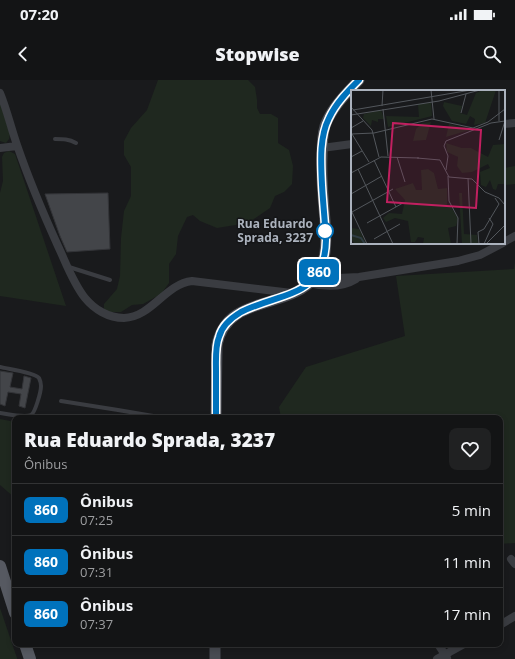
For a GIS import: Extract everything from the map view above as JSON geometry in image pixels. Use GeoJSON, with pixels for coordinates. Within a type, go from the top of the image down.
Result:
{"type":"FeatureCollection","features":[{"type":"Feature","properties":{"kind":"main road"},"geometry":{"type":"LineString","coordinates":[[216,415],[216,355],[218,337],[222,329],[234,316],[248,308],[300,290],[312,280],[323,263],[326,247],[322,171],[323,137],[328,118],[339,101],[360,80]]}},
{"type":"Feature","properties":{"kind":"main road"},"geometry":{"type":"LineString","coordinates":[[0,566],[12,604]]}},
{"type":"Feature","properties":{"kind":"main road"},"geometry":{"type":"LineString","coordinates":[[26,647],[30,659]]}},
{"type":"Feature","properties":{"kind":"main road"},"geometry":{"type":"LineString","coordinates":[[214,659],[215,647]]}},
{"type":"Feature","properties":{"kind":"street"},"geometry":{"type":"LineString","coordinates":[[0,93],[17,146],[34,190],[67,266],[79,290],[90,303],[104,313],[116,318],[126,318],[140,313],[150,307],[173,288],[186,282],[198,282],[294,293]]}},
{"type":"Feature","properties":{"kind":"street"},"geometry":{"type":"LineString","coordinates":[[505,124],[515,123]]}},
{"type":"Feature","properties":{"kind":"street"},"geometry":{"type":"LineString","coordinates":[[322,148],[351,144]]}},
{"type":"Feature","properties":{"kind":"street"},"geometry":{"type":"LineString","coordinates":[[0,148],[17,146]]}},
{"type":"Feature","properties":{"kind":"street"},"geometry":{"type":"LineString","coordinates":[[505,242],[515,236]]}},
{"type":"Feature","properties":{"kind":"street"},"geometry":{"type":"LineString","coordinates":[[312,280],[359,277],[469,258],[480,255],[501,244]]}},
{"type":"Feature","properties":{"kind":"street"},"geometry":{"type":"LineString","coordinates":[[503,622],[515,616]]}},
{"type":"Feature","properties":{"kind":"street"},"geometry":{"type":"LineString","coordinates":[[440,647],[446,657]]}},
{"type":"Feature","properties":{"kind":"street"},"geometry":{"type":"LineString","coordinates":[[437,659],[446,657],[460,647]]}},
{"type":"Feature","properties":{"kind":"lane"},"geometry":{"type":"LineString","coordinates":[[55,139],[71,140],[76,143]]}},
{"type":"Feature","properties":{"kind":"lane"},"geometry":{"type":"LineString","coordinates":[[67,266],[110,280]]}},
{"type":"Feature","properties":{"kind":"lane"},"geometry":{"type":"LineString","coordinates":[[0,367],[33,374],[38,377],[41,386],[35,411],[32,415]]}},
{"type":"Feature","properties":{"kind":"lane"},"geometry":{"type":"LineString","coordinates":[[61,401],[147,415]]}},
{"type":"Feature","properties":{"kind":"lane"},"geometry":{"type":"LineString","coordinates":[[0,413],[17,415]]}},
{"type":"Feature","properties":{"kind":"shaded area"},"geometry":{"type":"Polygon","coordinates":[[[158,80],[248,80],[255,87],[257,108],[260,114],[271,114],[278,118],[278,143],[289,150],[293,166],[292,184],[284,192],[275,196],[270,208],[248,223],[217,228],[200,221],[193,215],[187,217],[178,236],[176,254],[169,264],[169,283],[161,294],[143,304],[132,305],[121,312],[107,312],[104,311],[104,304],[117,289],[120,276],[121,238],[124,211],[131,196],[131,167],[124,155],[124,141],[131,128],[147,110],[158,80]]]}},
{"type":"Feature","properties":{"kind":"shaded area"},"geometry":{"type":"Polygon","coordinates":[[[0,103],[10,134],[6,143],[0,141],[0,103]]]}},
{"type":"Feature","properties":{"kind":"shaded area"},"geometry":{"type":"Polygon","coordinates":[[[9,151],[15,154],[66,306],[0,296],[0,193],[3,181],[2,157],[4,153],[9,151]]]}},
{"type":"Feature","properties":{"kind":"shaded area"},"geometry":{"type":"Polygon","coordinates":[[[515,166],[515,184],[505,185],[505,168],[515,166]]]}},
{"type":"Feature","properties":{"kind":"shaded area"},"geometry":{"type":"Polygon","coordinates":[[[515,262],[515,543],[503,544],[503,415],[280,415],[279,407],[306,367],[405,336],[396,276],[514,269],[515,262]]]}},
{"type":"Feature","properties":{"kind":"shaded area"},"geometry":{"type":"Polygon","coordinates":[[[0,419],[12,421],[12,495],[0,485],[0,419]]]}},
{"type":"Feature","properties":{"kind":"shaded area"},"geometry":{"type":"Polygon","coordinates":[[[0,608],[17,659],[0,659],[0,608]]]}},
{"type":"Feature","properties":{"kind":"building"},"geometry":{"type":"Polygon","coordinates":[[[108,193],[110,249],[67,252],[45,194],[108,193]]]}},
{"type":"Feature","properties":{"kind":"building"},"geometry":{"type":"Polygon","coordinates":[[[0,371],[13,373],[10,387],[22,389],[24,376],[31,378],[25,408],[19,406],[21,394],[8,392],[5,406],[0,404],[0,371]]]}},
{"type":"Feature","properties":{"kind":"bus line","name":"860"},"geometry":{"type":"LineString","coordinates":[[216,415],[216,355],[218,337],[222,329],[234,316],[248,308],[300,290],[316,277],[323,263],[326,247],[322,171],[323,137],[328,118],[333,109],[359,80]]}},
{"type":"Feature","properties":{"kind":"place","name":"Rua Eduardo Sprada, 3237"},"geometry":{"type":"Point","coordinates":[325,231]}}]}
